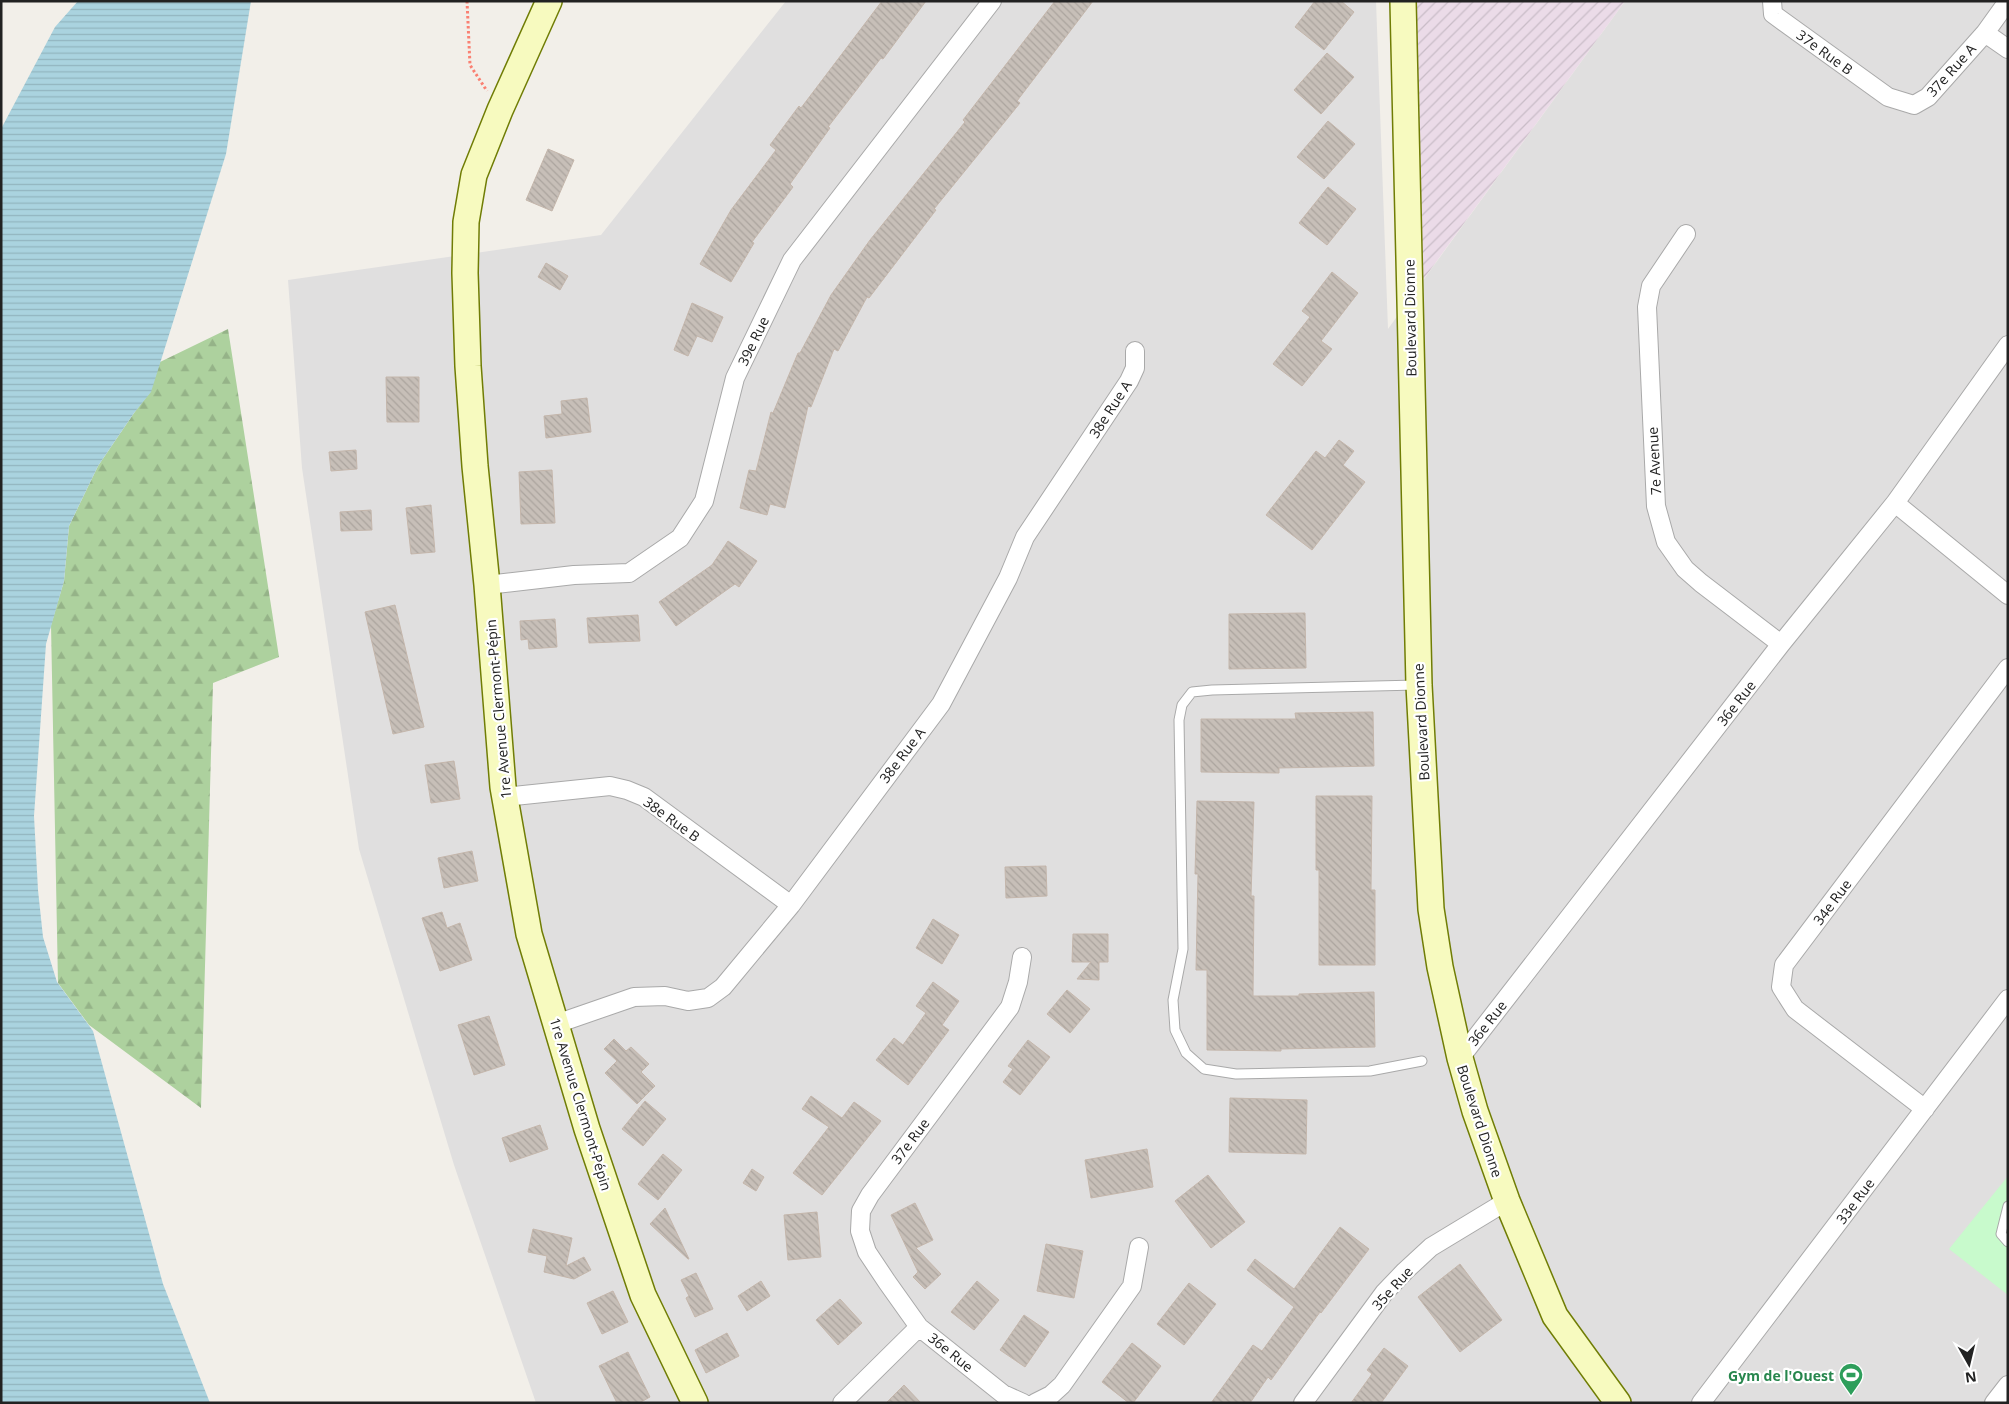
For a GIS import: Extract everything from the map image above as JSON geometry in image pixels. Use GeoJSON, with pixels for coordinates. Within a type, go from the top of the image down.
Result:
{"type":"FeatureCollection","features":[{"type":"Feature","properties":{"kind":"street","name":"1re Avenue Clermont-Pépin"},"geometry":{"type":"LineString","coordinates":[[549,1],[500,110],[474,175],[466,222],[465,273],[475,466],[487,585],[504,797],[529,934],[587,1129],[643,1295],[695,1403]]}},
{"type":"Feature","properties":{"kind":"street","name":"39e Rue"},"geometry":{"type":"LineString","coordinates":[[487,585],[574,575],[628,573],[680,538],[704,501],[736,378],[792,260],[992,1]]}},
{"type":"Feature","properties":{"kind":"street","name":"Boulevard Dionne"},"geometry":{"type":"LineString","coordinates":[[1403,1],[1419,685],[1431,909],[1440,967],[1460,1058],[1475,1111],[1507,1201],[1555,1316],[1618,1403]]}},
{"type":"Feature","properties":{"kind":"street","name":"37e Rue B"},"geometry":{"type":"LineString","coordinates":[[1772,1],[1773,14],[1888,97]]}},
{"type":"Feature","properties":{"kind":"street","name":"37e Rue A"},"geometry":{"type":"LineString","coordinates":[[1888,97],[1914,105],[1928,97],[1985,33],[2008,1]]}},
{"type":"Feature","properties":{"kind":"street","name":"37e Rue A"},"geometry":{"type":"LineString","coordinates":[[1985,33],[2008,49]]}},
{"type":"Feature","properties":{"kind":"street","name":"7e Avenue"},"geometry":{"type":"LineString","coordinates":[[1686,234],[1651,286],[1647,307],[1656,506],[1666,542],[1685,569],[1782,644]]}},
{"type":"Feature","properties":{"kind":"street","name":"36e Rue"},"geometry":{"type":"LineString","coordinates":[[1460,1058],[1782,644],[1895,503],[2008,345]]}},
{"type":"Feature","properties":{"kind":"street","name":"38e Rue A"},"geometry":{"type":"LineString","coordinates":[[556,1024],[634,997],[665,996],[688,1001],[708,998],[724,987],[791,905],[941,704],[1008,578],[1025,537],[1129,381],[1135,368],[1135,351]]}},
{"type":"Feature","properties":{"kind":"street"},"geometry":{"type":"LineString","coordinates":[[1895,503],[2008,595]]}},
{"type":"Feature","properties":{"kind":"street","name":"34e Rue"},"geometry":{"type":"LineString","coordinates":[[1925,1109],[1795,1009],[1781,987],[1784,965],[2008,668]]}},
{"type":"Feature","properties":{"kind":"street","name":"38e Rue B"},"geometry":{"type":"LineString","coordinates":[[504,797],[610,786],[627,790],[644,798],[791,905]]}},
{"type":"Feature","properties":{"kind":"street","name":"37e Rue"},"geometry":{"type":"LineString","coordinates":[[919,1326],[867,1252],[860,1231],[862,1211],[870,1195],[1010,1007],[1018,982],[1022,956]]}},
{"type":"Feature","properties":{"kind":"street","name":"33e Rue"},"geometry":{"type":"LineString","coordinates":[[1701,1403],[2008,999]]}},
{"type":"Feature","properties":{"kind":"street","name":"35e Rue"},"geometry":{"type":"LineString","coordinates":[[1303,1403],[1384,1293],[1405,1271],[1431,1247],[1507,1201]]}},
{"type":"Feature","properties":{"kind":"street"},"geometry":{"type":"LineString","coordinates":[[1035,1403],[1051,1395],[1062,1385],[1120,1305],[1132,1286],[1140,1246]]}},
{"type":"Feature","properties":{"kind":"street","name":"36e Rue"},"geometry":{"type":"LineString","coordinates":[[842,1403],[919,1326],[1002,1394],[1023,1403]]}},
{"type":"Feature","properties":{"kind":"street"},"geometry":{"type":"LineString","coordinates":[[1994,1403],[2008,1385]]}},
{"type":"Feature","properties":{"kind":"lane"},"geometry":{"type":"LineString","coordinates":[[1419,685],[1212,690],[1192,692],[1182,704],[1179,720],[1182,948],[1173,1000],[1175,1030],[1186,1053],[1204,1069],[1236,1074],[1370,1071],[1422,1061]]}},
{"type":"Feature","properties":{"kind":"lane"},"geometry":{"type":"LineString","coordinates":[[2008,1206],[2001,1234],[2008,1242]]}},
{"type":"Feature","properties":{"kind":"path"},"geometry":{"type":"LineString","coordinates":[[467,1],[470,66],[500,110]]}},
{"type":"Feature","properties":{"kind":"shaded area"},"geometry":{"type":"Polygon","coordinates":[[[786,1],[1376,1],[1388,329],[1625,1],[2008,1],[2008,1403],[536,1403],[454,1165],[359,849],[302,468],[288,280],[601,235],[786,1]]]}},
{"type":"Feature","properties":{"kind":"shaded area"},"geometry":{"type":"Polygon","coordinates":[[[1403,1],[1625,1],[1410,298],[1403,1]]]}},
{"type":"Feature","properties":{"kind":"green space"},"geometry":{"type":"Polygon","coordinates":[[[228,329],[279,657],[213,683],[201,1108],[89,1025],[58,983],[51,625],[64,581],[69,526],[98,466],[150,392],[160,362],[228,329]]]}},
{"type":"Feature","properties":{"kind":"green space"},"geometry":{"type":"Polygon","coordinates":[[[2008,1176],[2008,1295],[1949,1249],[2008,1176]]]}},
{"type":"Feature","properties":{"kind":"water"},"geometry":{"type":"Polygon","coordinates":[[[78,1],[251,1],[226,154],[151,392],[134,413],[98,466],[69,526],[64,581],[46,644],[34,816],[43,937],[57,982],[93,1031],[163,1284],[210,1403],[1,1403],[1,129],[55,27],[78,1]]]}},
{"type":"Feature","properties":{"kind":"building"},"geometry":{"type":"Polygon","coordinates":[[[882,1],[926,1],[883,59],[881,58],[828,127],[830,128],[790,184],[793,187],[752,242],[754,243],[731,282],[700,264],[731,210],[776,150],[770,145],[799,106],[801,108],[882,1]]]}},
{"type":"Feature","properties":{"kind":"building"},"geometry":{"type":"Polygon","coordinates":[[[1055,1],[1093,1],[1017,101],[1020,103],[934,209],[936,210],[869,298],[867,297],[838,351],[834,349],[811,407],[808,406],[785,508],[770,504],[767,515],[740,508],[749,470],[756,471],[771,412],[773,413],[798,353],[800,353],[831,295],[870,240],[965,122],[963,120],[1055,1]]]}},
{"type":"Feature","properties":{"kind":"building"},"geometry":{"type":"Polygon","coordinates":[[[1315,1],[1341,1],[1354,12],[1324,50],[1295,27],[1315,1]]]}},
{"type":"Feature","properties":{"kind":"building"},"geometry":{"type":"Polygon","coordinates":[[[1327,53],[1354,77],[1321,114],[1294,90],[1327,53]]]}},
{"type":"Feature","properties":{"kind":"building"},"geometry":{"type":"Polygon","coordinates":[[[1328,121],[1355,144],[1324,179],[1297,157],[1328,121]]]}},
{"type":"Feature","properties":{"kind":"building"},"geometry":{"type":"Polygon","coordinates":[[[548,149],[574,160],[552,211],[526,200],[548,149]]]}},
{"type":"Feature","properties":{"kind":"building"},"geometry":{"type":"Polygon","coordinates":[[[1328,187],[1356,209],[1327,245],[1299,223],[1328,187]]]}},
{"type":"Feature","properties":{"kind":"building"},"geometry":{"type":"Polygon","coordinates":[[[546,263],[568,276],[560,290],[538,277],[546,263]]]}},
{"type":"Feature","properties":{"kind":"building"},"geometry":{"type":"Polygon","coordinates":[[[1332,272],[1358,293],[1321,341],[1332,349],[1302,386],[1273,364],[1310,317],[1302,311],[1332,272]]]}},
{"type":"Feature","properties":{"kind":"building"},"geometry":{"type":"Polygon","coordinates":[[[692,303],[723,317],[712,342],[697,336],[688,356],[674,350],[692,303]]]}},
{"type":"Feature","properties":{"kind":"building"},"geometry":{"type":"Polygon","coordinates":[[[386,377],[419,377],[419,422],[387,422],[386,377]]]}},
{"type":"Feature","properties":{"kind":"building"},"geometry":{"type":"Polygon","coordinates":[[[587,398],[591,432],[546,438],[544,416],[562,414],[561,401],[587,398]]]}},
{"type":"Feature","properties":{"kind":"building"},"geometry":{"type":"Polygon","coordinates":[[[1339,440],[1354,451],[1343,465],[1365,482],[1312,550],[1266,515],[1316,451],[1325,458],[1339,440]]]}},
{"type":"Feature","properties":{"kind":"building"},"geometry":{"type":"Polygon","coordinates":[[[356,450],[357,469],[331,471],[329,452],[356,450]]]}},
{"type":"Feature","properties":{"kind":"building"},"geometry":{"type":"Polygon","coordinates":[[[552,470],[555,523],[521,524],[519,472],[552,470]]]}},
{"type":"Feature","properties":{"kind":"building"},"geometry":{"type":"Polygon","coordinates":[[[431,505],[435,552],[411,554],[406,508],[431,505]]]}},
{"type":"Feature","properties":{"kind":"building"},"geometry":{"type":"Polygon","coordinates":[[[371,510],[372,530],[341,531],[340,512],[371,510]]]}},
{"type":"Feature","properties":{"kind":"building"},"geometry":{"type":"Polygon","coordinates":[[[728,541],[757,561],[739,587],[735,584],[676,626],[659,602],[712,565],[728,541]]]}},
{"type":"Feature","properties":{"kind":"building"},"geometry":{"type":"Polygon","coordinates":[[[395,605],[424,727],[393,734],[365,612],[395,605]]]}},
{"type":"Feature","properties":{"kind":"building"},"geometry":{"type":"Polygon","coordinates":[[[1305,613],[1306,668],[1229,669],[1229,614],[1305,613]]]}},
{"type":"Feature","properties":{"kind":"building"},"geometry":{"type":"Polygon","coordinates":[[[638,615],[640,641],[589,643],[587,618],[638,615]]]}},
{"type":"Feature","properties":{"kind":"building"},"geometry":{"type":"Polygon","coordinates":[[[555,619],[557,647],[529,649],[528,639],[521,640],[520,621],[555,619]]]}},
{"type":"Feature","properties":{"kind":"building"},"geometry":{"type":"Polygon","coordinates":[[[1373,712],[1374,766],[1279,768],[1279,773],[1201,772],[1201,719],[1296,719],[1295,713],[1373,712]]]}},
{"type":"Feature","properties":{"kind":"building"},"geometry":{"type":"Polygon","coordinates":[[[454,761],[460,799],[431,803],[425,765],[454,761]]]}},
{"type":"Feature","properties":{"kind":"building"},"geometry":{"type":"Polygon","coordinates":[[[1316,796],[1372,796],[1371,890],[1375,890],[1375,965],[1319,965],[1319,870],[1316,870],[1316,796]]]}},
{"type":"Feature","properties":{"kind":"building"},"geometry":{"type":"Polygon","coordinates":[[[1197,801],[1254,802],[1251,896],[1254,896],[1253,996],[1299,996],[1299,994],[1374,992],[1375,1047],[1281,1049],[1281,1051],[1207,1050],[1207,970],[1196,970],[1198,874],[1195,874],[1197,801]]]}},
{"type":"Feature","properties":{"kind":"building"},"geometry":{"type":"Polygon","coordinates":[[[472,851],[478,881],[444,888],[438,858],[472,851]]]}},
{"type":"Feature","properties":{"kind":"building"},"geometry":{"type":"Polygon","coordinates":[[[1046,866],[1047,896],[1006,898],[1005,867],[1046,866]]]}},
{"type":"Feature","properties":{"kind":"building"},"geometry":{"type":"Polygon","coordinates":[[[442,912],[447,928],[460,923],[472,960],[440,971],[422,918],[442,912]]]}},
{"type":"Feature","properties":{"kind":"building"},"geometry":{"type":"Polygon","coordinates":[[[933,919],[959,935],[942,964],[916,948],[933,919]]]}},
{"type":"Feature","properties":{"kind":"building"},"geometry":{"type":"Polygon","coordinates":[[[1073,934],[1108,934],[1108,962],[1099,962],[1099,980],[1077,979],[1091,962],[1072,962],[1073,934]]]}},
{"type":"Feature","properties":{"kind":"building"},"geometry":{"type":"Polygon","coordinates":[[[933,982],[959,1001],[942,1025],[949,1030],[908,1085],[876,1060],[894,1038],[903,1045],[926,1013],[916,1006],[933,982]]]}},
{"type":"Feature","properties":{"kind":"building"},"geometry":{"type":"Polygon","coordinates":[[[1067,990],[1090,1009],[1070,1033],[1047,1014],[1067,990]]]}},
{"type":"Feature","properties":{"kind":"building"},"geometry":{"type":"Polygon","coordinates":[[[489,1016],[505,1065],[474,1075],[458,1025],[489,1016]]]}},
{"type":"Feature","properties":{"kind":"building"},"geometry":{"type":"Polygon","coordinates":[[[614,1039],[626,1051],[631,1047],[649,1064],[641,1072],[655,1086],[637,1104],[605,1073],[617,1061],[604,1049],[614,1039]]]}},
{"type":"Feature","properties":{"kind":"building"},"geometry":{"type":"Polygon","coordinates":[[[1028,1040],[1050,1057],[1020,1095],[1003,1082],[1013,1069],[1008,1066],[1028,1040]]]}},
{"type":"Feature","properties":{"kind":"building"},"geometry":{"type":"Polygon","coordinates":[[[811,1096],[842,1118],[854,1102],[881,1121],[822,1195],[793,1173],[829,1127],[802,1109],[811,1096]]]}},
{"type":"Feature","properties":{"kind":"building"},"geometry":{"type":"Polygon","coordinates":[[[1230,1098],[1307,1100],[1306,1154],[1229,1152],[1230,1098]]]}},
{"type":"Feature","properties":{"kind":"building"},"geometry":{"type":"Polygon","coordinates":[[[645,1101],[666,1119],[643,1146],[622,1129],[645,1101]]]}},
{"type":"Feature","properties":{"kind":"building"},"geometry":{"type":"Polygon","coordinates":[[[540,1125],[548,1149],[510,1162],[502,1138],[540,1125]]]}},
{"type":"Feature","properties":{"kind":"building"},"geometry":{"type":"Polygon","coordinates":[[[1147,1149],[1153,1187],[1091,1198],[1085,1160],[1147,1149]]]}},
{"type":"Feature","properties":{"kind":"building"},"geometry":{"type":"Polygon","coordinates":[[[663,1154],[682,1170],[658,1200],[638,1184],[663,1154]]]}},
{"type":"Feature","properties":{"kind":"building"},"geometry":{"type":"Polygon","coordinates":[[[752,1169],[764,1177],[756,1191],[743,1183],[752,1169]]]}},
{"type":"Feature","properties":{"kind":"building"},"geometry":{"type":"Polygon","coordinates":[[[1208,1175],[1245,1222],[1211,1248],[1175,1201],[1208,1175]]]}},
{"type":"Feature","properties":{"kind":"building"},"geometry":{"type":"Polygon","coordinates":[[[915,1203],[933,1240],[916,1248],[941,1274],[925,1289],[913,1277],[918,1272],[891,1215],[915,1203]]]}},
{"type":"Feature","properties":{"kind":"building"},"geometry":{"type":"Polygon","coordinates":[[[665,1208],[689,1259],[650,1224],[665,1208]]]}},
{"type":"Feature","properties":{"kind":"building"},"geometry":{"type":"Polygon","coordinates":[[[817,1212],[821,1257],[788,1260],[784,1215],[817,1212]]]}},
{"type":"Feature","properties":{"kind":"building"},"geometry":{"type":"Polygon","coordinates":[[[1340,1227],[1369,1249],[1271,1380],[1268,1377],[1250,1403],[1211,1403],[1253,1345],[1262,1351],[1294,1307],[1247,1270],[1255,1259],[1294,1289],[1340,1227]]]}},
{"type":"Feature","properties":{"kind":"building"},"geometry":{"type":"Polygon","coordinates":[[[533,1229],[572,1238],[566,1266],[584,1257],[591,1270],[574,1279],[544,1272],[547,1256],[528,1252],[533,1229]]]}},
{"type":"Feature","properties":{"kind":"building"},"geometry":{"type":"Polygon","coordinates":[[[1046,1244],[1083,1251],[1074,1298],[1037,1291],[1046,1244]]]}},
{"type":"Feature","properties":{"kind":"building"},"geometry":{"type":"Polygon","coordinates":[[[1460,1264],[1502,1320],[1460,1352],[1418,1297],[1460,1264]]]}},
{"type":"Feature","properties":{"kind":"building"},"geometry":{"type":"Polygon","coordinates":[[[696,1273],[713,1309],[695,1317],[686,1298],[689,1296],[681,1280],[696,1273]]]}},
{"type":"Feature","properties":{"kind":"building"},"geometry":{"type":"Polygon","coordinates":[[[761,1281],[770,1296],[747,1311],[738,1296],[761,1281]]]}},
{"type":"Feature","properties":{"kind":"building"},"geometry":{"type":"Polygon","coordinates":[[[977,1281],[999,1300],[974,1330],[951,1312],[977,1281]]]}},
{"type":"Feature","properties":{"kind":"building"},"geometry":{"type":"Polygon","coordinates":[[[1189,1283],[1216,1304],[1184,1345],[1157,1324],[1189,1283]]]}},
{"type":"Feature","properties":{"kind":"building"},"geometry":{"type":"Polygon","coordinates":[[[613,1291],[628,1322],[602,1334],[587,1303],[613,1291]]]}},
{"type":"Feature","properties":{"kind":"building"},"geometry":{"type":"Polygon","coordinates":[[[840,1299],[862,1323],[838,1345],[816,1320],[840,1299]]]}},
{"type":"Feature","properties":{"kind":"building"},"geometry":{"type":"Polygon","coordinates":[[[1024,1315],[1049,1332],[1025,1367],[1000,1350],[1024,1315]]]}},
{"type":"Feature","properties":{"kind":"building"},"geometry":{"type":"Polygon","coordinates":[[[727,1333],[739,1356],[706,1373],[695,1350],[727,1333]]]}},
{"type":"Feature","properties":{"kind":"building"},"geometry":{"type":"Polygon","coordinates":[[[1132,1343],[1161,1366],[1133,1403],[1129,1403],[1102,1382],[1132,1343]]]}},
{"type":"Feature","properties":{"kind":"building"},"geometry":{"type":"Polygon","coordinates":[[[1384,1348],[1408,1366],[1381,1403],[1351,1403],[1372,1374],[1367,1370],[1384,1348]]]}},
{"type":"Feature","properties":{"kind":"building"},"geometry":{"type":"Polygon","coordinates":[[[628,1352],[650,1397],[639,1403],[617,1403],[599,1366],[628,1352]]]}},
{"type":"Feature","properties":{"kind":"building"},"geometry":{"type":"Polygon","coordinates":[[[904,1385],[921,1403],[886,1403],[904,1385]]]}},
{"type":"Feature","properties":{"kind":"place","name":"Gym de l'Ouest"},"geometry":{"type":"Point","coordinates":[1851,1396]}}]}
